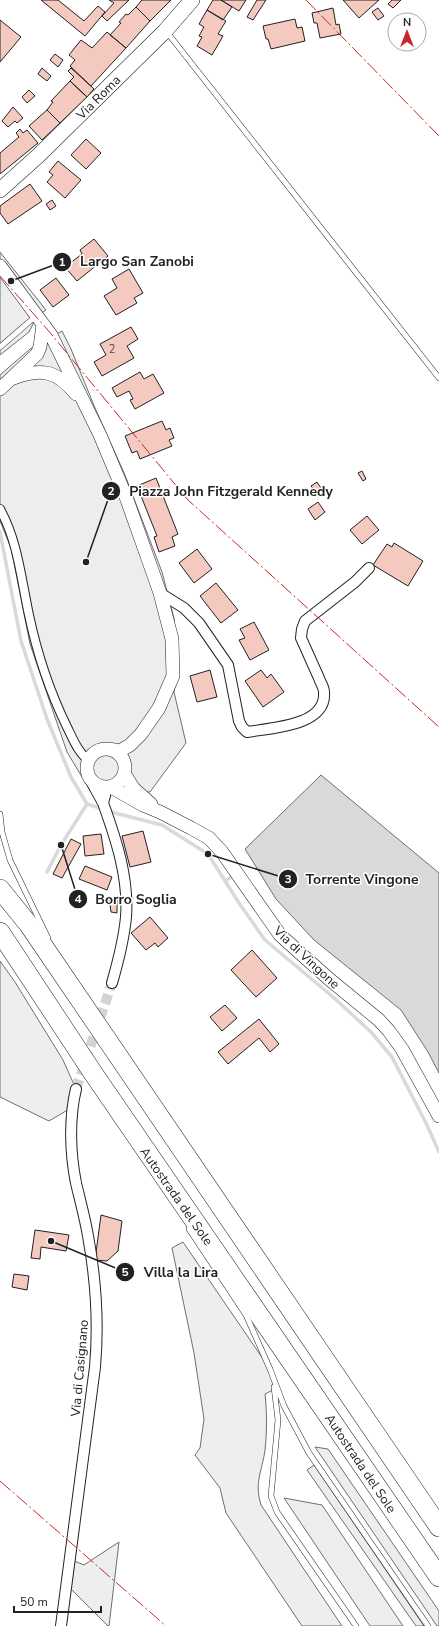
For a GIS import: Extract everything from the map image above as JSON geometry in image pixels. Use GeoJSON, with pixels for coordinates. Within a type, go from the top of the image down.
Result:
{"type":"FeatureCollection","features":[{"type":"Feature","properties":{"kind":"highway"},"geometry":{"type":"LineString","coordinates":[[0,889],[29,925],[78,996],[439,1527]]}},
{"type":"Feature","properties":{"kind":"highway","name":"Autostrada del Sole"},"geometry":{"type":"LineString","coordinates":[[0,932],[93,1073],[439,1577]]}},
{"type":"Feature","properties":{"kind":"main road","name":"Via Roma"},"geometry":{"type":"LineString","coordinates":[[0,190],[39,155],[166,31],[192,0]]}},
{"type":"Feature","properties":{"kind":"street"},"geometry":{"type":"LineString","coordinates":[[0,266],[51,335],[100,435],[126,497],[160,593],[172,639],[173,676],[159,708],[141,734],[125,749],[120,751],[110,749],[98,751],[88,760],[87,771],[103,803],[117,844],[125,877],[126,916],[119,958],[112,983]]}},
{"type":"Feature","properties":{"kind":"street"},"geometry":{"type":"LineString","coordinates":[[0,389],[37,354],[40,347],[40,320]]}},
{"type":"Feature","properties":{"kind":"street"},"geometry":{"type":"LineString","coordinates":[[11,379],[26,373],[38,371],[48,373],[67,384],[85,405]]}},
{"type":"Feature","properties":{"kind":"street"},"geometry":{"type":"LineString","coordinates":[[0,509],[10,527],[38,652],[60,713],[81,754],[88,760]]}},
{"type":"Feature","properties":{"kind":"street"},"geometry":{"type":"LineString","coordinates":[[160,593],[184,608],[199,623],[228,664],[239,721],[242,727],[248,732],[300,722],[308,719],[319,710],[324,701],[324,690],[301,638],[302,629],[305,621],[355,582],[369,568]]}},
{"type":"Feature","properties":{"kind":"street"},"geometry":{"type":"LineString","coordinates":[[103,803],[109,788],[121,781],[141,734]]}},
{"type":"Feature","properties":{"kind":"street"},"geometry":{"type":"LineString","coordinates":[[110,749],[121,756],[125,765],[125,773]]}},
{"type":"Feature","properties":{"kind":"street","name":"Via di Vingone"},"geometry":{"type":"LineString","coordinates":[[125,773],[133,788],[160,812]]}},
{"type":"Feature","properties":{"kind":"street"},"geometry":{"type":"LineString","coordinates":[[91,781],[98,786],[109,788]]}},
{"type":"Feature","properties":{"kind":"street","name":"Via di Vingone"},"geometry":{"type":"LineString","coordinates":[[109,788],[160,812],[209,838],[222,852],[280,935],[389,1031],[402,1049],[439,1116]]}},
{"type":"Feature","properties":{"kind":"street","name":"Via di Casignano"},"geometry":{"type":"LineString","coordinates":[[61,1626],[95,1367],[98,1333],[95,1282],[88,1235],[75,1181],[71,1135],[71,1108],[76,1089]]}},
{"type":"Feature","properties":{"kind":"lane"},"geometry":{"type":"LineString","coordinates":[[166,31],[439,378]]}},
{"type":"Feature","properties":{"kind":"lane"},"geometry":{"type":"LineString","coordinates":[[0,347],[40,320]]}},
{"type":"Feature","properties":{"kind":"lane"},"geometry":{"type":"LineString","coordinates":[[0,814],[2,832],[10,860],[51,943]]}},
{"type":"Feature","properties":{"kind":"lane"},"geometry":{"type":"LineString","coordinates":[[58,956],[78,996]]}},
{"type":"Feature","properties":{"kind":"lane"},"geometry":{"type":"LineString","coordinates":[[93,1073],[158,1178]]}},
{"type":"Feature","properties":{"kind":"lane"},"geometry":{"type":"LineString","coordinates":[[184,1222],[246,1315],[284,1406],[308,1453],[428,1626]]}},
{"type":"Feature","properties":{"kind":"lane"},"geometry":{"type":"LineString","coordinates":[[274,1380],[278,1420],[271,1496],[277,1512],[356,1626]]}},
{"type":"Feature","properties":{"kind":"shaded area"},"geometry":{"type":"Polygon","coordinates":[[[0,252],[46,310],[37,316],[29,332],[0,355],[0,252]]]}},
{"type":"Feature","properties":{"kind":"shaded area"},"geometry":{"type":"Polygon","coordinates":[[[62,331],[125,475],[162,572],[174,618],[178,669],[174,692],[186,743],[150,792],[91,792],[67,752],[30,644],[11,548],[0,521],[0,375],[30,349],[62,331]]]}},
{"type":"Feature","properties":{"kind":"shaded area"},"geometry":{"type":"Polygon","coordinates":[[[321,775],[439,873],[439,1073],[428,1052],[401,1010],[314,940],[276,899],[245,849],[321,775]]]}},
{"type":"Feature","properties":{"kind":"shaded area"},"geometry":{"type":"Polygon","coordinates":[[[0,961],[15,982],[63,1060],[76,1089],[71,1108],[49,1121],[0,1097],[0,961]]]}},
{"type":"Feature","properties":{"kind":"shaded area"},"geometry":{"type":"Polygon","coordinates":[[[183,1242],[270,1369],[275,1389],[265,1394],[266,1443],[258,1483],[261,1505],[342,1626],[302,1626],[226,1513],[220,1488],[195,1455],[200,1448],[204,1419],[194,1353],[172,1248],[183,1242]]]}},
{"type":"Feature","properties":{"kind":"shaded area"},"geometry":{"type":"Polygon","coordinates":[[[315,1447],[328,1449],[439,1611],[439,1626],[437,1626],[315,1447]]]}},
{"type":"Feature","properties":{"kind":"shaded area"},"geometry":{"type":"Polygon","coordinates":[[[314,1465],[424,1626],[416,1626],[307,1470],[314,1465]]]}},
{"type":"Feature","properties":{"kind":"shaded area"},"geometry":{"type":"Polygon","coordinates":[[[284,1498],[322,1505],[403,1626],[370,1626],[284,1498]]]}},
{"type":"Feature","properties":{"kind":"shaded area"},"geometry":{"type":"Polygon","coordinates":[[[119,1542],[108,1626],[66,1584],[69,1559],[84,1565],[119,1542]]]}},
{"type":"Feature","properties":{"kind":"building"},"geometry":{"type":"Polygon","coordinates":[[[41,0],[58,0],[84,21],[98,6],[105,12],[85,36],[41,0]]]}},
{"type":"Feature","properties":{"kind":"building"},"geometry":{"type":"Polygon","coordinates":[[[109,0],[129,0],[107,21],[102,16],[114,3],[109,0]]]}},
{"type":"Feature","properties":{"kind":"building"},"geometry":{"type":"Polygon","coordinates":[[[142,0],[171,0],[150,21],[136,7],[142,0]]]}},
{"type":"Feature","properties":{"kind":"building"},"geometry":{"type":"Polygon","coordinates":[[[213,0],[221,0],[232,7],[223,20],[207,10],[213,0]]]}},
{"type":"Feature","properties":{"kind":"building"},"geometry":{"type":"Polygon","coordinates":[[[221,0],[246,0],[239,11],[221,0]]]}},
{"type":"Feature","properties":{"kind":"building"},"geometry":{"type":"Polygon","coordinates":[[[257,0],[266,0],[253,20],[247,17],[257,0]]]}},
{"type":"Feature","properties":{"kind":"building"},"geometry":{"type":"Polygon","coordinates":[[[343,0],[379,0],[359,18],[343,0]]]}},
{"type":"Feature","properties":{"kind":"building"},"geometry":{"type":"Polygon","coordinates":[[[392,0],[401,0],[393,8],[388,4],[392,0]]]}},
{"type":"Feature","properties":{"kind":"building"},"geometry":{"type":"Polygon","coordinates":[[[136,7],[150,21],[126,48],[110,35],[121,23],[119,22],[126,14],[128,15],[136,7]]]}},
{"type":"Feature","properties":{"kind":"building"},"geometry":{"type":"Polygon","coordinates":[[[333,8],[336,25],[339,24],[341,34],[320,38],[317,23],[314,23],[312,13],[333,8]]]}},
{"type":"Feature","properties":{"kind":"building"},"geometry":{"type":"Polygon","coordinates":[[[378,8],[384,16],[378,20],[372,12],[378,8]]]}},
{"type":"Feature","properties":{"kind":"building"},"geometry":{"type":"Polygon","coordinates":[[[207,10],[226,21],[218,34],[223,36],[212,55],[197,46],[202,37],[199,36],[204,27],[199,24],[207,10]]]}},
{"type":"Feature","properties":{"kind":"building"},"geometry":{"type":"Polygon","coordinates":[[[295,19],[297,28],[302,27],[305,41],[271,49],[268,39],[266,39],[263,26],[295,19]]]}},
{"type":"Feature","properties":{"kind":"building"},"geometry":{"type":"Polygon","coordinates":[[[0,20],[21,37],[0,62],[0,20]]]}},
{"type":"Feature","properties":{"kind":"building"},"geometry":{"type":"Polygon","coordinates":[[[107,32],[126,48],[91,86],[70,66],[75,60],[69,55],[81,40],[92,48],[107,32]]]}},
{"type":"Feature","properties":{"kind":"building"},"geometry":{"type":"Polygon","coordinates":[[[55,54],[63,60],[58,67],[50,60],[55,54]]]}},
{"type":"Feature","properties":{"kind":"building"},"geometry":{"type":"Polygon","coordinates":[[[42,68],[51,76],[47,81],[38,74],[42,68]]]}},
{"type":"Feature","properties":{"kind":"building"},"geometry":{"type":"Polygon","coordinates":[[[71,68],[94,89],[87,97],[70,81],[74,77],[68,71],[71,68]]]}},
{"type":"Feature","properties":{"kind":"building"},"geometry":{"type":"Polygon","coordinates":[[[70,81],[87,97],[60,123],[47,110],[53,102],[51,101],[70,81]]]}},
{"type":"Feature","properties":{"kind":"building"},"geometry":{"type":"Polygon","coordinates":[[[29,90],[35,96],[27,103],[22,97],[29,90]]]}},
{"type":"Feature","properties":{"kind":"building"},"geometry":{"type":"Polygon","coordinates":[[[13,107],[23,118],[17,123],[15,121],[8,127],[2,121],[13,107]]]}},
{"type":"Feature","properties":{"kind":"building"},"geometry":{"type":"Polygon","coordinates":[[[47,110],[60,123],[42,140],[29,126],[47,110]]]}},
{"type":"Feature","properties":{"kind":"building"},"geometry":{"type":"Polygon","coordinates":[[[20,129],[23,133],[27,130],[38,143],[0,174],[0,153],[19,137],[16,133],[20,129]]]}},
{"type":"Feature","properties":{"kind":"building"},"geometry":{"type":"Polygon","coordinates":[[[86,139],[101,153],[86,169],[71,155],[86,139]]]}},
{"type":"Feature","properties":{"kind":"building"},"geometry":{"type":"Polygon","coordinates":[[[58,161],[81,180],[65,198],[47,182],[53,175],[49,172],[58,161]]]}},
{"type":"Feature","properties":{"kind":"building"},"geometry":{"type":"Polygon","coordinates":[[[30,184],[42,201],[8,224],[0,213],[0,206],[30,184]]]}},
{"type":"Feature","properties":{"kind":"building"},"geometry":{"type":"Polygon","coordinates":[[[52,200],[56,206],[50,210],[46,204],[52,200]]]}},
{"type":"Feature","properties":{"kind":"building"},"geometry":{"type":"Polygon","coordinates":[[[94,239],[108,256],[77,281],[65,267],[82,254],[80,250],[94,239]]]}},
{"type":"Feature","properties":{"kind":"building"},"geometry":{"type":"Polygon","coordinates":[[[129,269],[143,293],[134,298],[137,303],[116,315],[104,296],[117,288],[112,279],[129,269]]]}},
{"type":"Feature","properties":{"kind":"building"},"geometry":{"type":"Polygon","coordinates":[[[56,278],[69,295],[53,307],[40,290],[56,278]]]}},
{"type":"Feature","properties":{"kind":"building"},"geometry":{"type":"Polygon","coordinates":[[[131,327],[138,339],[127,346],[134,358],[102,376],[94,362],[106,355],[100,344],[131,327]]]}},
{"type":"Feature","properties":{"kind":"building"},"geometry":{"type":"Polygon","coordinates":[[[140,372],[144,379],[153,374],[164,393],[135,409],[130,400],[133,399],[129,391],[117,397],[112,388],[140,372]]]}},
{"type":"Feature","properties":{"kind":"building"},"geometry":{"type":"Polygon","coordinates":[[[162,421],[166,430],[170,428],[174,438],[169,440],[172,446],[140,459],[137,451],[132,453],[125,436],[162,421]]]}},
{"type":"Feature","properties":{"kind":"building"},"geometry":{"type":"Polygon","coordinates":[[[362,471],[366,479],[363,481],[358,473],[362,471]]]}},
{"type":"Feature","properties":{"kind":"building"},"geometry":{"type":"Polygon","coordinates":[[[156,478],[178,534],[172,537],[175,546],[159,552],[154,537],[157,536],[137,486],[156,478]]]}},
{"type":"Feature","properties":{"kind":"building"},"geometry":{"type":"Polygon","coordinates":[[[317,482],[321,488],[316,492],[311,486],[317,482]]]}},
{"type":"Feature","properties":{"kind":"building"},"geometry":{"type":"Polygon","coordinates":[[[318,502],[325,512],[315,520],[308,509],[318,502]]]}},
{"type":"Feature","properties":{"kind":"building"},"geometry":{"type":"Polygon","coordinates":[[[367,516],[379,530],[362,544],[350,530],[367,516]]]}},
{"type":"Feature","properties":{"kind":"building"},"geometry":{"type":"Polygon","coordinates":[[[394,543],[423,561],[408,586],[373,565],[387,544],[392,547],[394,543]]]}},
{"type":"Feature","properties":{"kind":"building"},"geometry":{"type":"Polygon","coordinates":[[[197,549],[212,569],[194,583],[179,563],[197,549]]]}},
{"type":"Feature","properties":{"kind":"building"},"geometry":{"type":"Polygon","coordinates":[[[216,583],[238,610],[221,623],[200,596],[216,583]]]}},
{"type":"Feature","properties":{"kind":"building"},"geometry":{"type":"Polygon","coordinates":[[[254,622],[269,650],[250,660],[239,640],[245,638],[240,629],[254,622]]]}},
{"type":"Feature","properties":{"kind":"building"},"geometry":{"type":"Polygon","coordinates":[[[210,670],[217,697],[197,702],[190,676],[210,670]]]}},
{"type":"Feature","properties":{"kind":"building"},"geometry":{"type":"Polygon","coordinates":[[[261,670],[267,678],[271,674],[284,692],[263,707],[245,681],[261,670]]]}},
{"type":"Feature","properties":{"kind":"building"},"geometry":{"type":"Polygon","coordinates":[[[143,831],[151,862],[130,867],[122,836],[143,831]]]}},
{"type":"Feature","properties":{"kind":"building"},"geometry":{"type":"Polygon","coordinates":[[[101,834],[104,854],[85,856],[83,836],[101,834]]]}},
{"type":"Feature","properties":{"kind":"building"},"geometry":{"type":"Polygon","coordinates":[[[71,839],[81,844],[62,878],[53,874],[71,839]]]}},
{"type":"Feature","properties":{"kind":"building"},"geometry":{"type":"Polygon","coordinates":[[[85,866],[112,877],[107,890],[79,879],[85,866]]]}},
{"type":"Feature","properties":{"kind":"building"},"geometry":{"type":"Polygon","coordinates":[[[109,897],[117,900],[117,913],[111,912],[109,897]]]}},
{"type":"Feature","properties":{"kind":"building"},"geometry":{"type":"Polygon","coordinates":[[[150,917],[168,938],[158,947],[155,943],[146,950],[131,933],[150,917]]]}},
{"type":"Feature","properties":{"kind":"building"},"geometry":{"type":"Polygon","coordinates":[[[252,950],[277,978],[256,997],[231,970],[252,950]]]}},
{"type":"Feature","properties":{"kind":"building"},"geometry":{"type":"Polygon","coordinates":[[[225,1005],[237,1018],[222,1031],[210,1017],[225,1005]]]}},
{"type":"Feature","properties":{"kind":"building"},"geometry":{"type":"Polygon","coordinates":[[[259,1019],[279,1044],[270,1052],[259,1038],[228,1064],[218,1052],[259,1019]]]}},
{"type":"Feature","properties":{"kind":"building"},"geometry":{"type":"Polygon","coordinates":[[[101,1215],[122,1221],[118,1251],[107,1261],[95,1260],[101,1215]]]}},
{"type":"Feature","properties":{"kind":"building"},"geometry":{"type":"Polygon","coordinates":[[[35,1230],[69,1235],[66,1251],[41,1247],[40,1259],[31,1258],[35,1230]]]}},
{"type":"Feature","properties":{"kind":"building"},"geometry":{"type":"Polygon","coordinates":[[[14,1274],[29,1276],[27,1290],[12,1287],[14,1274]]]}},
{"type":"Feature","properties":{"kind":"waterway"},"geometry":{"type":"LineString","coordinates":[[0,532],[21,641],[47,719],[71,777],[87,804],[162,825],[208,854],[239,903],[265,940],[333,997],[371,1032],[392,1057],[427,1125],[439,1152]]}},
{"type":"Feature","properties":{"kind":"waterway"},"geometry":{"type":"LineString","coordinates":[[47,872],[61,845],[87,804]]}},
{"type":"Feature","properties":{"kind":"waterway"},"geometry":{"type":"LineString","coordinates":[[225,881],[231,877]]}},
{"type":"Feature","properties":{"kind":"tunnel"},"geometry":{"type":"LineString","coordinates":[[76,1089],[112,983]]}},
{"type":"Feature","properties":{"kind":"power"},"geometry":{"type":"LineString","coordinates":[[306,0],[439,136]]}},
{"type":"Feature","properties":{"kind":"power"},"geometry":{"type":"LineString","coordinates":[[0,276],[47,329],[188,500],[439,727]]}},
{"type":"Feature","properties":{"kind":"power"},"geometry":{"type":"LineString","coordinates":[[0,1481],[166,1626]]}},
{"type":"Feature","properties":{"kind":"place","name":"Largo San Zanobi"},"geometry":{"type":"Point","coordinates":[11,281]}},
{"type":"Feature","properties":{"kind":"place","name":"Piazza John Fitzgerald Kennedy"},"geometry":{"type":"Point","coordinates":[86,562]}},
{"type":"Feature","properties":{"kind":"place","name":"Borro Soglia"},"geometry":{"type":"Point","coordinates":[61,845]}},
{"type":"Feature","properties":{"kind":"place","name":"Torrente Vingone"},"geometry":{"type":"Point","coordinates":[208,854]}},
{"type":"Feature","properties":{"kind":"place","name":"Villa la Lira"},"geometry":{"type":"Point","coordinates":[51,1241]}}]}
